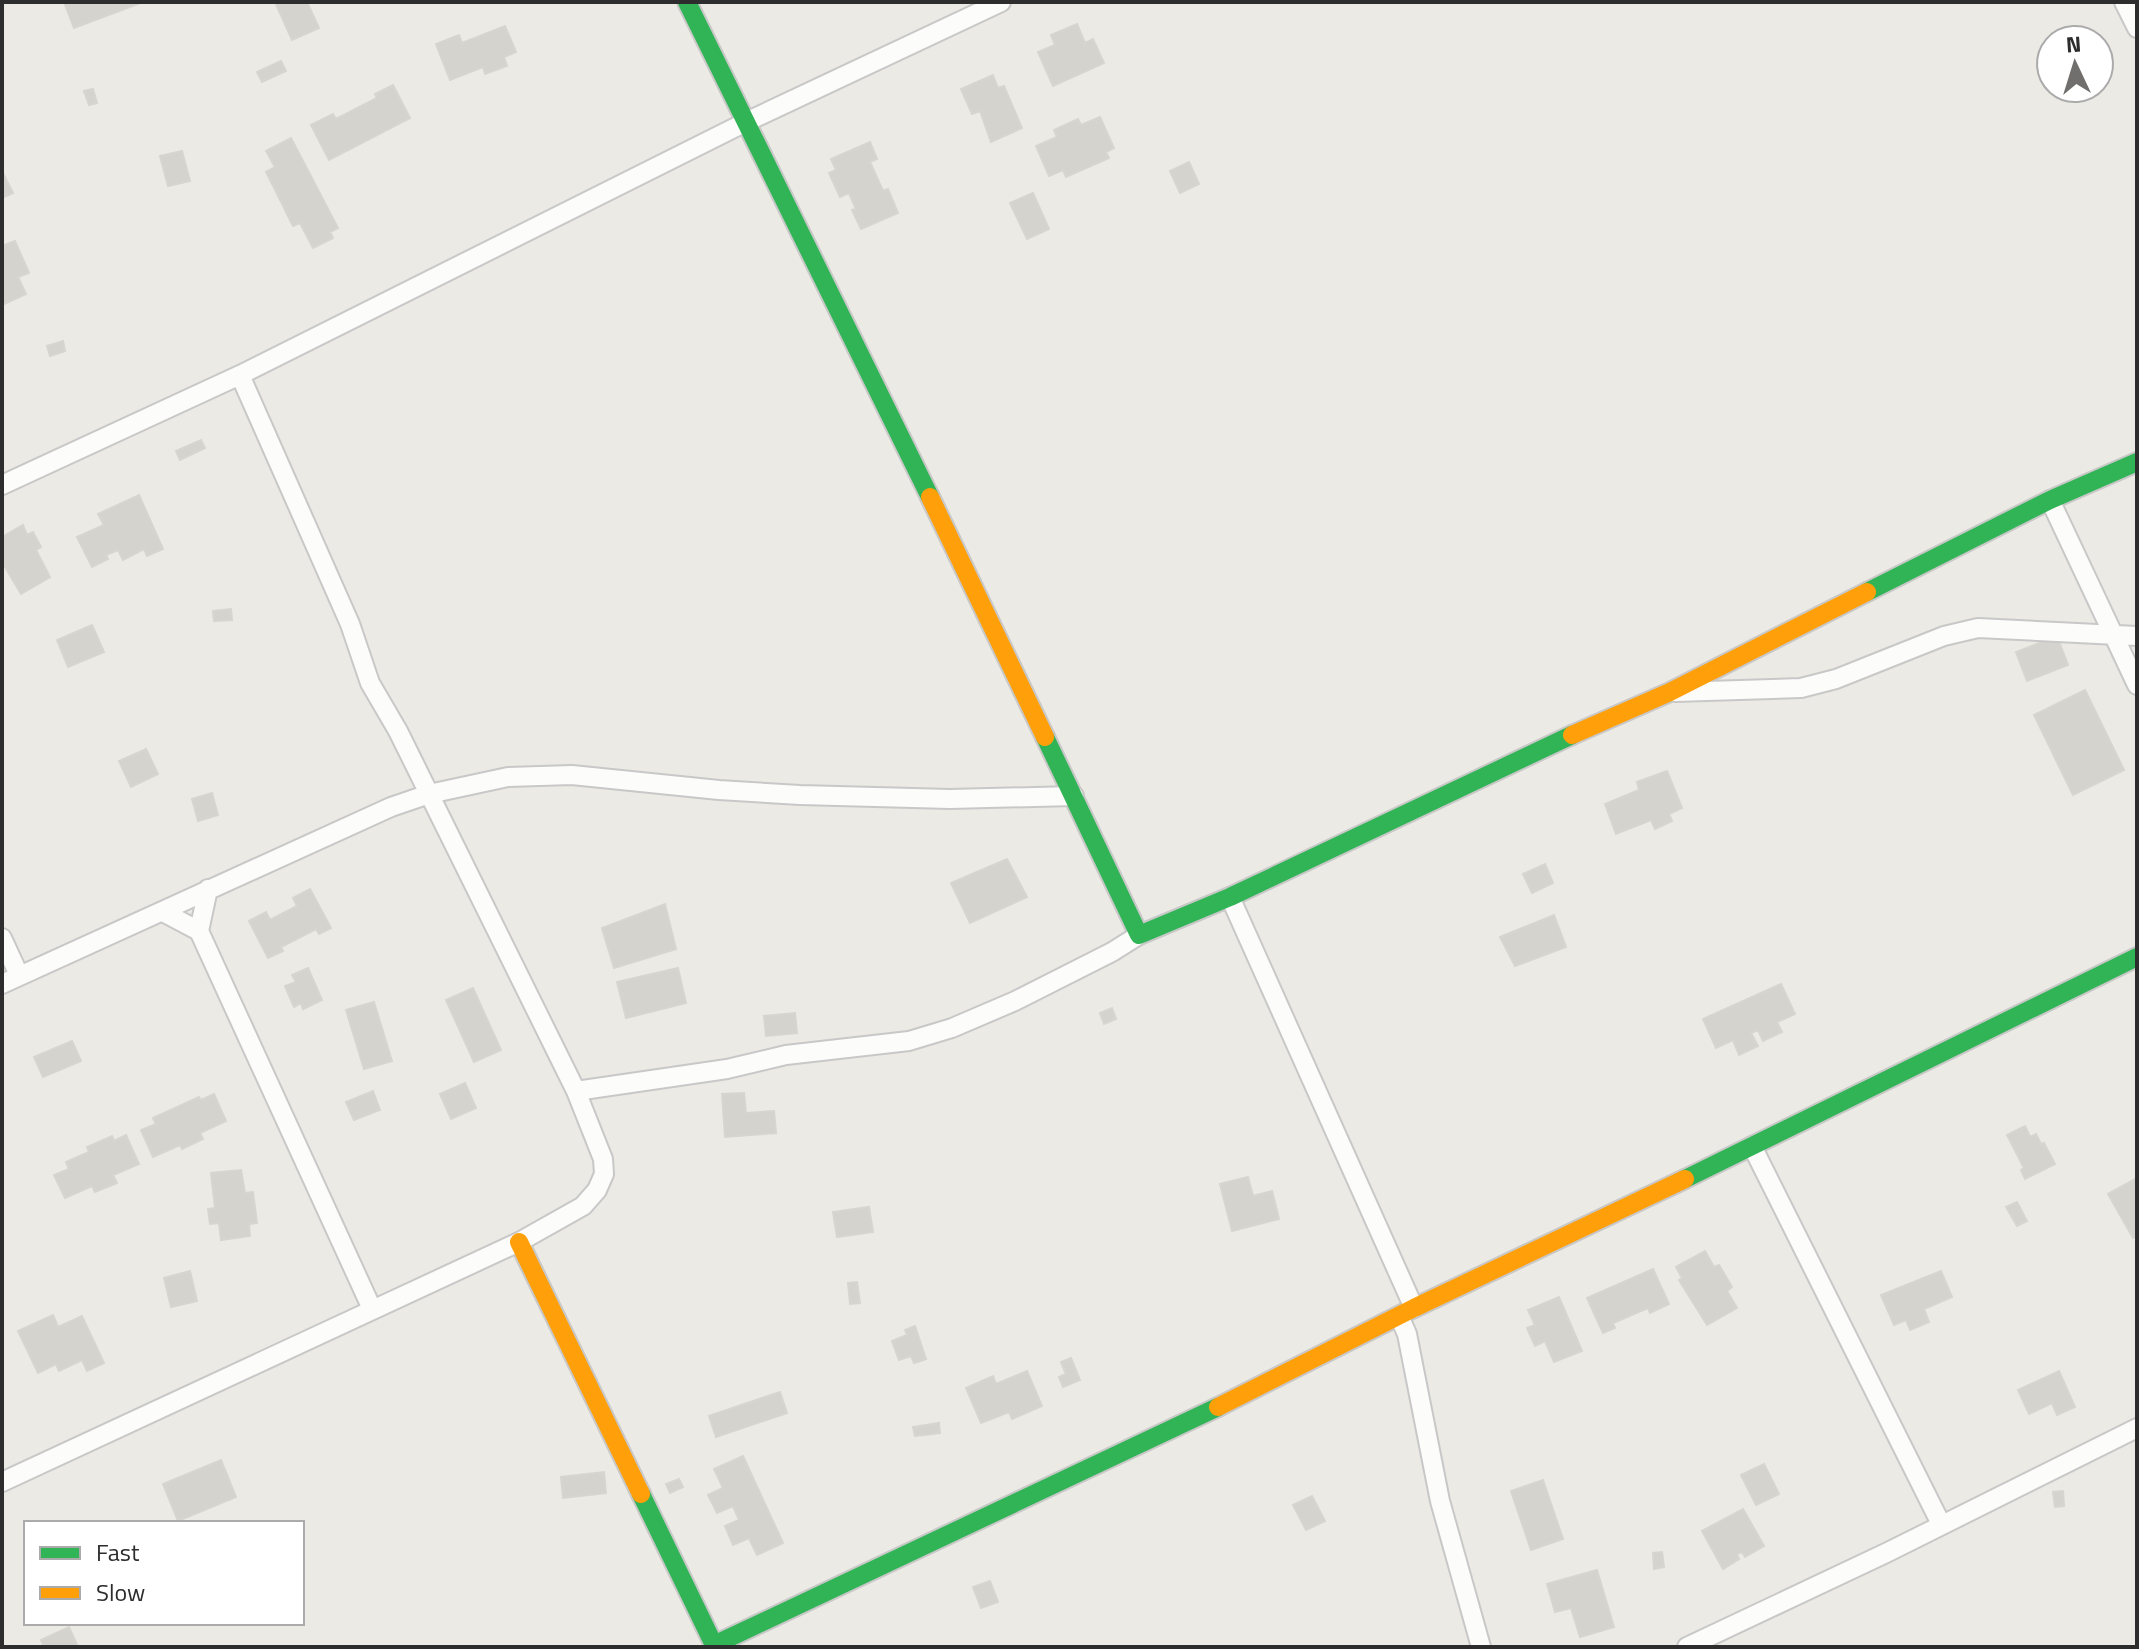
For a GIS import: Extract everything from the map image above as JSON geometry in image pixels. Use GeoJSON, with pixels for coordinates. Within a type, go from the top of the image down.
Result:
{"type":"FeatureCollection","features":[{"type":"Feature","properties":{"kind":"street"},"geometry":{"type":"LineString","coordinates":[[687,2],[1139,935]]}},
{"type":"Feature","properties":{"kind":"street"},"geometry":{"type":"LineString","coordinates":[[2,485],[240,375],[744,123],[1001,2]]}},
{"type":"Feature","properties":{"kind":"street"},"geometry":{"type":"LineString","coordinates":[[2124,2],[2137,28]]}},
{"type":"Feature","properties":{"kind":"street"},"geometry":{"type":"LineString","coordinates":[[2,1482],[519,1242],[583,1206],[597,1190],[604,1174],[603,1159],[576,1091],[429,794],[370,683],[350,624],[240,375]]}},
{"type":"Feature","properties":{"kind":"street"},"geometry":{"type":"LineString","coordinates":[[576,1091],[727,1069],[786,1055],[909,1041],[952,1028],[1015,1001],[1139,935],[1230,897],[1597,723],[1670,692],[2050,500],[2137,462]]}},
{"type":"Feature","properties":{"kind":"street"},"geometry":{"type":"LineString","coordinates":[[2050,500],[2137,685]]}},
{"type":"Feature","properties":{"kind":"street"},"geometry":{"type":"LineString","coordinates":[[1670,692],[1801,688],[1836,679],[1944,636],[1978,628],[2137,636]]}},
{"type":"Feature","properties":{"kind":"street"},"geometry":{"type":"LineString","coordinates":[[2,984],[391,807],[429,794],[508,777],[572,775],[800,795],[950,799],[1074,796]]}},
{"type":"Feature","properties":{"kind":"street"},"geometry":{"type":"LineString","coordinates":[[208,889],[199,931],[372,1309]]}},
{"type":"Feature","properties":{"kind":"street"},"geometry":{"type":"LineString","coordinates":[[1230,897],[1406,1312],[1407,1334],[1440,1501],[1481,1647]]}},
{"type":"Feature","properties":{"kind":"street"},"geometry":{"type":"LineString","coordinates":[[163,912],[199,931]]}},
{"type":"Feature","properties":{"kind":"street"},"geometry":{"type":"LineString","coordinates":[[2,938],[19,975]]}},
{"type":"Feature","properties":{"kind":"street"},"geometry":{"type":"LineString","coordinates":[[519,1242],[715,1646],[1270,1382],[1406,1312],[1571,1235],[2137,957]]}},
{"type":"Feature","properties":{"kind":"street"},"geometry":{"type":"LineString","coordinates":[[1752,1146],[1941,1524]]}},
{"type":"Feature","properties":{"kind":"street"},"geometry":{"type":"LineString","coordinates":[[1687,1647],[1886,1553],[2137,1428]]}},
{"type":"Feature","properties":{"kind":"building"},"geometry":{"type":"Polygon","coordinates":[[[64,2],[143,2],[74,28],[64,2]]]}},
{"type":"Feature","properties":{"kind":"building"},"geometry":{"type":"Polygon","coordinates":[[[275,2],[307,2],[319,28],[292,40],[275,2]]]}},
{"type":"Feature","properties":{"kind":"building"},"geometry":{"type":"Polygon","coordinates":[[[1077,24],[1085,43],[1093,39],[1104,63],[1053,86],[1038,52],[1055,45],[1051,35],[1077,24]]]}},
{"type":"Feature","properties":{"kind":"building"},"geometry":{"type":"Polygon","coordinates":[[[505,26],[516,52],[504,57],[507,66],[485,74],[483,67],[450,80],[436,44],[459,35],[462,43],[505,26]]]}},
{"type":"Feature","properties":{"kind":"building"},"geometry":{"type":"Polygon","coordinates":[[[281,61],[286,71],[262,82],[257,72],[281,61]]]}},
{"type":"Feature","properties":{"kind":"building"},"geometry":{"type":"Polygon","coordinates":[[[993,75],[998,88],[1004,86],[1022,128],[991,142],[980,111],[972,114],[961,89],[993,75]]]}},
{"type":"Feature","properties":{"kind":"building"},"geometry":{"type":"Polygon","coordinates":[[[393,85],[410,118],[329,160],[311,125],[333,114],[336,119],[377,98],[375,94],[393,85]]]}},
{"type":"Feature","properties":{"kind":"building"},"geometry":{"type":"Polygon","coordinates":[[[93,89],[97,103],[89,105],[84,91],[93,89]]]}},
{"type":"Feature","properties":{"kind":"building"},"geometry":{"type":"Polygon","coordinates":[[[1100,117],[1114,148],[1106,152],[1109,158],[1066,177],[1063,170],[1049,176],[1036,146],[1057,137],[1054,130],[1078,119],[1081,125],[1100,117]]]}},
{"type":"Feature","properties":{"kind":"building"},"geometry":{"type":"Polygon","coordinates":[[[291,138],[338,228],[330,232],[333,238],[313,248],[300,223],[293,226],[266,172],[275,167],[266,151],[291,138]]]}},
{"type":"Feature","properties":{"kind":"building"},"geometry":{"type":"Polygon","coordinates":[[[870,142],[877,159],[870,162],[883,191],[888,189],[898,213],[861,229],[852,210],[856,209],[849,193],[840,197],[829,173],[836,170],[831,159],[870,142]]]}},
{"type":"Feature","properties":{"kind":"building"},"geometry":{"type":"Polygon","coordinates":[[[182,151],[190,181],[168,186],[160,156],[182,151]]]}},
{"type":"Feature","properties":{"kind":"building"},"geometry":{"type":"Polygon","coordinates":[[[1189,162],[1199,184],[1180,193],[1170,171],[1189,162]]]}},
{"type":"Feature","properties":{"kind":"building"},"geometry":{"type":"Polygon","coordinates":[[[2,171],[13,193],[2,198],[2,171]]]}},
{"type":"Feature","properties":{"kind":"building"},"geometry":{"type":"Polygon","coordinates":[[[1033,193],[1049,229],[1027,239],[1010,203],[1033,193]]]}},
{"type":"Feature","properties":{"kind":"building"},"geometry":{"type":"Polygon","coordinates":[[[15,241],[29,273],[18,277],[26,294],[2,305],[2,246],[15,241]]]}},
{"type":"Feature","properties":{"kind":"building"},"geometry":{"type":"Polygon","coordinates":[[[63,341],[65,351],[50,356],[47,346],[63,341]]]}},
{"type":"Feature","properties":{"kind":"building"},"geometry":{"type":"Polygon","coordinates":[[[201,440],[205,448],[180,460],[176,451],[201,440]]]}},
{"type":"Feature","properties":{"kind":"building"},"geometry":{"type":"Polygon","coordinates":[[[139,495],[163,549],[147,556],[144,549],[123,560],[118,550],[92,567],[77,537],[104,525],[98,514],[139,495]]]}},
{"type":"Feature","properties":{"kind":"building"},"geometry":{"type":"Polygon","coordinates":[[[23,525],[27,535],[33,532],[41,547],[36,550],[50,577],[21,594],[2,562],[2,537],[23,525]]]}},
{"type":"Feature","properties":{"kind":"building"},"geometry":{"type":"Polygon","coordinates":[[[231,609],[232,620],[214,621],[213,611],[231,609]]]}},
{"type":"Feature","properties":{"kind":"building"},"geometry":{"type":"Polygon","coordinates":[[[92,625],[104,652],[68,667],[57,640],[92,625]]]}},
{"type":"Feature","properties":{"kind":"building"},"geometry":{"type":"Polygon","coordinates":[[[2057,636],[2068,665],[2027,681],[2016,652],[2057,636]]]}},
{"type":"Feature","properties":{"kind":"building"},"geometry":{"type":"Polygon","coordinates":[[[2085,690],[2124,770],[2073,795],[2034,715],[2085,690]]]}},
{"type":"Feature","properties":{"kind":"building"},"geometry":{"type":"Polygon","coordinates":[[[146,749],[158,774],[131,787],[119,761],[146,749]]]}},
{"type":"Feature","properties":{"kind":"building"},"geometry":{"type":"Polygon","coordinates":[[[1667,771],[1682,808],[1669,814],[1672,821],[1655,829],[1651,820],[1616,834],[1605,804],[1639,790],[1637,782],[1667,771]]]}},
{"type":"Feature","properties":{"kind":"building"},"geometry":{"type":"Polygon","coordinates":[[[212,793],[218,815],[198,821],[192,799],[212,793]]]}},
{"type":"Feature","properties":{"kind":"building"},"geometry":{"type":"Polygon","coordinates":[[[1007,859],[1027,897],[970,923],[951,883],[1007,859]]]}},
{"type":"Feature","properties":{"kind":"building"},"geometry":{"type":"Polygon","coordinates":[[[1545,864],[1553,883],[1532,893],[1523,874],[1545,864]]]}},
{"type":"Feature","properties":{"kind":"building"},"geometry":{"type":"Polygon","coordinates":[[[310,889],[331,928],[319,934],[316,929],[281,947],[283,951],[268,958],[249,921],[266,912],[270,920],[297,906],[293,898],[310,889]]]}},
{"type":"Feature","properties":{"kind":"building"},"geometry":{"type":"Polygon","coordinates":[[[665,904],[676,949],[614,968],[602,928],[665,904]]]}},
{"type":"Feature","properties":{"kind":"building"},"geometry":{"type":"Polygon","coordinates":[[[1554,915],[1566,947],[1515,966],[1500,937],[1554,915]]]}},
{"type":"Feature","properties":{"kind":"building"},"geometry":{"type":"Polygon","coordinates":[[[308,968],[322,1000],[303,1009],[301,1003],[294,1007],[285,986],[296,982],[292,975],[308,968]]]}},
{"type":"Feature","properties":{"kind":"building"},"geometry":{"type":"Polygon","coordinates":[[[678,968],[686,1003],[626,1018],[617,982],[678,968]]]}},
{"type":"Feature","properties":{"kind":"building"},"geometry":{"type":"Polygon","coordinates":[[[1781,984],[1795,1014],[1777,1022],[1782,1032],[1763,1041],[1758,1030],[1751,1033],[1758,1046],[1739,1055],[1733,1040],[1716,1048],[1703,1019],[1781,984]]]}},
{"type":"Feature","properties":{"kind":"building"},"geometry":{"type":"Polygon","coordinates":[[[473,988],[501,1050],[474,1062],[446,1000],[473,988]]]}},
{"type":"Feature","properties":{"kind":"building"},"geometry":{"type":"Polygon","coordinates":[[[374,1002],[392,1061],[364,1069],[346,1010],[374,1002]]]}},
{"type":"Feature","properties":{"kind":"building"},"geometry":{"type":"Polygon","coordinates":[[[1112,1008],[1116,1019],[1104,1024],[1100,1013],[1112,1008]]]}},
{"type":"Feature","properties":{"kind":"building"},"geometry":{"type":"Polygon","coordinates":[[[795,1013],[797,1033],[766,1036],[764,1016],[795,1013]]]}},
{"type":"Feature","properties":{"kind":"building"},"geometry":{"type":"Polygon","coordinates":[[[72,1041],[81,1061],[43,1077],[34,1057],[72,1041]]]}},
{"type":"Feature","properties":{"kind":"building"},"geometry":{"type":"Polygon","coordinates":[[[465,1083],[476,1108],[451,1119],[440,1094],[465,1083]]]}},
{"type":"Feature","properties":{"kind":"building"},"geometry":{"type":"Polygon","coordinates":[[[373,1091],[380,1110],[354,1120],[346,1102],[373,1091]]]}},
{"type":"Feature","properties":{"kind":"building"},"geometry":{"type":"Polygon","coordinates":[[[744,1093],[746,1113],[774,1111],[776,1133],[725,1137],[722,1094],[744,1093]]]}},
{"type":"Feature","properties":{"kind":"building"},"geometry":{"type":"Polygon","coordinates":[[[214,1094],[226,1121],[200,1133],[203,1139],[153,1157],[141,1130],[156,1124],[153,1118],[199,1097],[201,1100],[214,1094]]]}},
{"type":"Feature","properties":{"kind":"building"},"geometry":{"type":"Polygon","coordinates":[[[2025,1126],[2030,1137],[2036,1134],[2041,1144],[2044,1143],[2055,1164],[2025,1179],[2021,1170],[2024,1168],[2007,1135],[2025,1126]]]}},
{"type":"Feature","properties":{"kind":"building"},"geometry":{"type":"Polygon","coordinates":[[[126,1135],[139,1164],[113,1175],[117,1183],[95,1192],[92,1186],[65,1198],[54,1175],[69,1169],[66,1162],[89,1152],[87,1147],[112,1136],[114,1141],[126,1135]]]}},
{"type":"Feature","properties":{"kind":"building"},"geometry":{"type":"Polygon","coordinates":[[[241,1170],[245,1193],[253,1192],[257,1223],[249,1224],[250,1236],[221,1240],[219,1223],[210,1224],[208,1209],[215,1208],[211,1173],[241,1170]]]}},
{"type":"Feature","properties":{"kind":"building"},"geometry":{"type":"Polygon","coordinates":[[[1248,1177],[1253,1196],[1272,1191],[1279,1219],[1232,1231],[1220,1184],[1248,1177]]]}},
{"type":"Feature","properties":{"kind":"building"},"geometry":{"type":"Polygon","coordinates":[[[2137,1178],[2137,1236],[2133,1238],[2108,1194],[2137,1178]]]}},
{"type":"Feature","properties":{"kind":"building"},"geometry":{"type":"Polygon","coordinates":[[[2017,1202],[2027,1221],[2017,1226],[2006,1207],[2017,1202]]]}},
{"type":"Feature","properties":{"kind":"building"},"geometry":{"type":"Polygon","coordinates":[[[869,1207],[873,1232],[837,1237],[833,1212],[869,1207]]]}},
{"type":"Feature","properties":{"kind":"building"},"geometry":{"type":"Polygon","coordinates":[[[1705,1251],[1714,1267],[1719,1265],[1732,1287],[1727,1291],[1737,1308],[1707,1325],[1679,1280],[1682,1278],[1676,1267],[1705,1251]]]}},
{"type":"Feature","properties":{"kind":"building"},"geometry":{"type":"Polygon","coordinates":[[[1653,1269],[1669,1304],[1650,1313],[1648,1308],[1613,1323],[1615,1328],[1603,1333],[1587,1298],[1653,1269]]]}},
{"type":"Feature","properties":{"kind":"building"},"geometry":{"type":"Polygon","coordinates":[[[190,1271],[197,1301],[171,1307],[164,1278],[190,1271]]]}},
{"type":"Feature","properties":{"kind":"building"},"geometry":{"type":"Polygon","coordinates":[[[1941,1271],[1952,1297],[1924,1309],[1929,1322],[1910,1330],[1906,1320],[1894,1325],[1881,1295],[1941,1271]]]}},
{"type":"Feature","properties":{"kind":"building"},"geometry":{"type":"Polygon","coordinates":[[[857,1282],[860,1303],[850,1304],[848,1283],[857,1282]]]}},
{"type":"Feature","properties":{"kind":"building"},"geometry":{"type":"Polygon","coordinates":[[[1559,1297],[1582,1351],[1554,1362],[1545,1341],[1535,1346],[1527,1328],[1535,1325],[1528,1310],[1559,1297]]]}},
{"type":"Feature","properties":{"kind":"building"},"geometry":{"type":"Polygon","coordinates":[[[53,1315],[58,1327],[82,1316],[104,1363],[87,1371],[82,1360],[59,1371],[56,1364],[38,1373],[18,1331],[53,1315]]]}},
{"type":"Feature","properties":{"kind":"building"},"geometry":{"type":"Polygon","coordinates":[[[915,1326],[926,1359],[914,1363],[911,1356],[899,1360],[892,1341],[907,1335],[905,1330],[915,1326]]]}},
{"type":"Feature","properties":{"kind":"building"},"geometry":{"type":"Polygon","coordinates":[[[1071,1358],[1080,1380],[1063,1387],[1059,1377],[1066,1374],[1061,1362],[1071,1358]]]}},
{"type":"Feature","properties":{"kind":"building"},"geometry":{"type":"Polygon","coordinates":[[[1027,1371],[1042,1406],[1012,1419],[1009,1412],[981,1423],[966,1388],[993,1376],[996,1384],[1027,1371]]]}},
{"type":"Feature","properties":{"kind":"building"},"geometry":{"type":"Polygon","coordinates":[[[2059,1371],[2075,1407],[2057,1415],[2052,1403],[2029,1414],[2018,1390],[2059,1371]]]}},
{"type":"Feature","properties":{"kind":"building"},"geometry":{"type":"Polygon","coordinates":[[[780,1392],[787,1413],[716,1437],[709,1416],[780,1392]]]}},
{"type":"Feature","properties":{"kind":"building"},"geometry":{"type":"Polygon","coordinates":[[[939,1423],[940,1433],[915,1436],[913,1427],[939,1423]]]}},
{"type":"Feature","properties":{"kind":"building"},"geometry":{"type":"Polygon","coordinates":[[[743,1456],[783,1543],[757,1555],[749,1538],[733,1545],[725,1526],[739,1520],[733,1506],[717,1513],[708,1495],[723,1488],[714,1469],[743,1456]]]}},
{"type":"Feature","properties":{"kind":"building"},"geometry":{"type":"Polygon","coordinates":[[[221,1460],[236,1497],[178,1521],[163,1484],[221,1460]]]}},
{"type":"Feature","properties":{"kind":"building"},"geometry":{"type":"Polygon","coordinates":[[[1764,1464],[1779,1494],[1756,1505],[1741,1475],[1764,1464]]]}},
{"type":"Feature","properties":{"kind":"building"},"geometry":{"type":"Polygon","coordinates":[[[604,1472],[606,1493],[563,1498],[561,1477],[604,1472]]]}},
{"type":"Feature","properties":{"kind":"building"},"geometry":{"type":"Polygon","coordinates":[[[679,1479],[683,1487],[670,1493],[666,1484],[679,1479]]]}},
{"type":"Feature","properties":{"kind":"building"},"geometry":{"type":"Polygon","coordinates":[[[1543,1480],[1563,1539],[1531,1550],[1511,1491],[1543,1480]]]}},
{"type":"Feature","properties":{"kind":"building"},"geometry":{"type":"Polygon","coordinates":[[[2063,1491],[2064,1506],[2055,1507],[2053,1492],[2063,1491]]]}},
{"type":"Feature","properties":{"kind":"building"},"geometry":{"type":"Polygon","coordinates":[[[1312,1496],[1325,1521],[1306,1530],[1293,1505],[1312,1496]]]}},
{"type":"Feature","properties":{"kind":"building"},"geometry":{"type":"Polygon","coordinates":[[[1743,1509],[1764,1546],[1745,1557],[1742,1552],[1737,1554],[1739,1559],[1723,1569],[1702,1531],[1743,1509]]]}},
{"type":"Feature","properties":{"kind":"building"},"geometry":{"type":"Polygon","coordinates":[[[1662,1552],[1664,1567],[1654,1569],[1653,1553],[1662,1552]]]}},
{"type":"Feature","properties":{"kind":"building"},"geometry":{"type":"Polygon","coordinates":[[[1597,1570],[1614,1627],[1580,1637],[1571,1608],[1555,1612],[1547,1584],[1597,1570]]]}},
{"type":"Feature","properties":{"kind":"building"},"geometry":{"type":"Polygon","coordinates":[[[990,1581],[998,1602],[981,1608],[973,1587],[990,1581]]]}},
{"type":"Feature","properties":{"kind":"building"},"geometry":{"type":"Polygon","coordinates":[[[69,1627],[78,1647],[44,1647],[41,1640],[69,1627]]]}},
{"type":"Feature","properties":{"kind":"traffic: fast"},"geometry":{"type":"LineString","coordinates":[[687,2],[930,497]]}},
{"type":"Feature","properties":{"kind":"traffic: fast"},"geometry":{"type":"LineString","coordinates":[[1867,592],[2050,500],[2137,462]]}},
{"type":"Feature","properties":{"kind":"traffic: fast"},"geometry":{"type":"LineString","coordinates":[[1045,737],[1139,935],[1230,897],[1572,735]]}},
{"type":"Feature","properties":{"kind":"traffic: fast"},"geometry":{"type":"LineString","coordinates":[[1685,1179],[2137,957]]}},
{"type":"Feature","properties":{"kind":"traffic: fast"},"geometry":{"type":"LineString","coordinates":[[641,1494],[714,1645],[1218,1407]]}},
{"type":"Feature","properties":{"kind":"traffic: slow"},"geometry":{"type":"LineString","coordinates":[[930,497],[1045,737]]}},
{"type":"Feature","properties":{"kind":"traffic: slow"},"geometry":{"type":"LineString","coordinates":[[1572,735],[1670,692],[1867,592]]}},
{"type":"Feature","properties":{"kind":"traffic: slow"},"geometry":{"type":"LineString","coordinates":[[1218,1407],[1414,1308],[1685,1179]]}},
{"type":"Feature","properties":{"kind":"traffic: slow"},"geometry":{"type":"LineString","coordinates":[[519,1242],[641,1494]]}}]}
